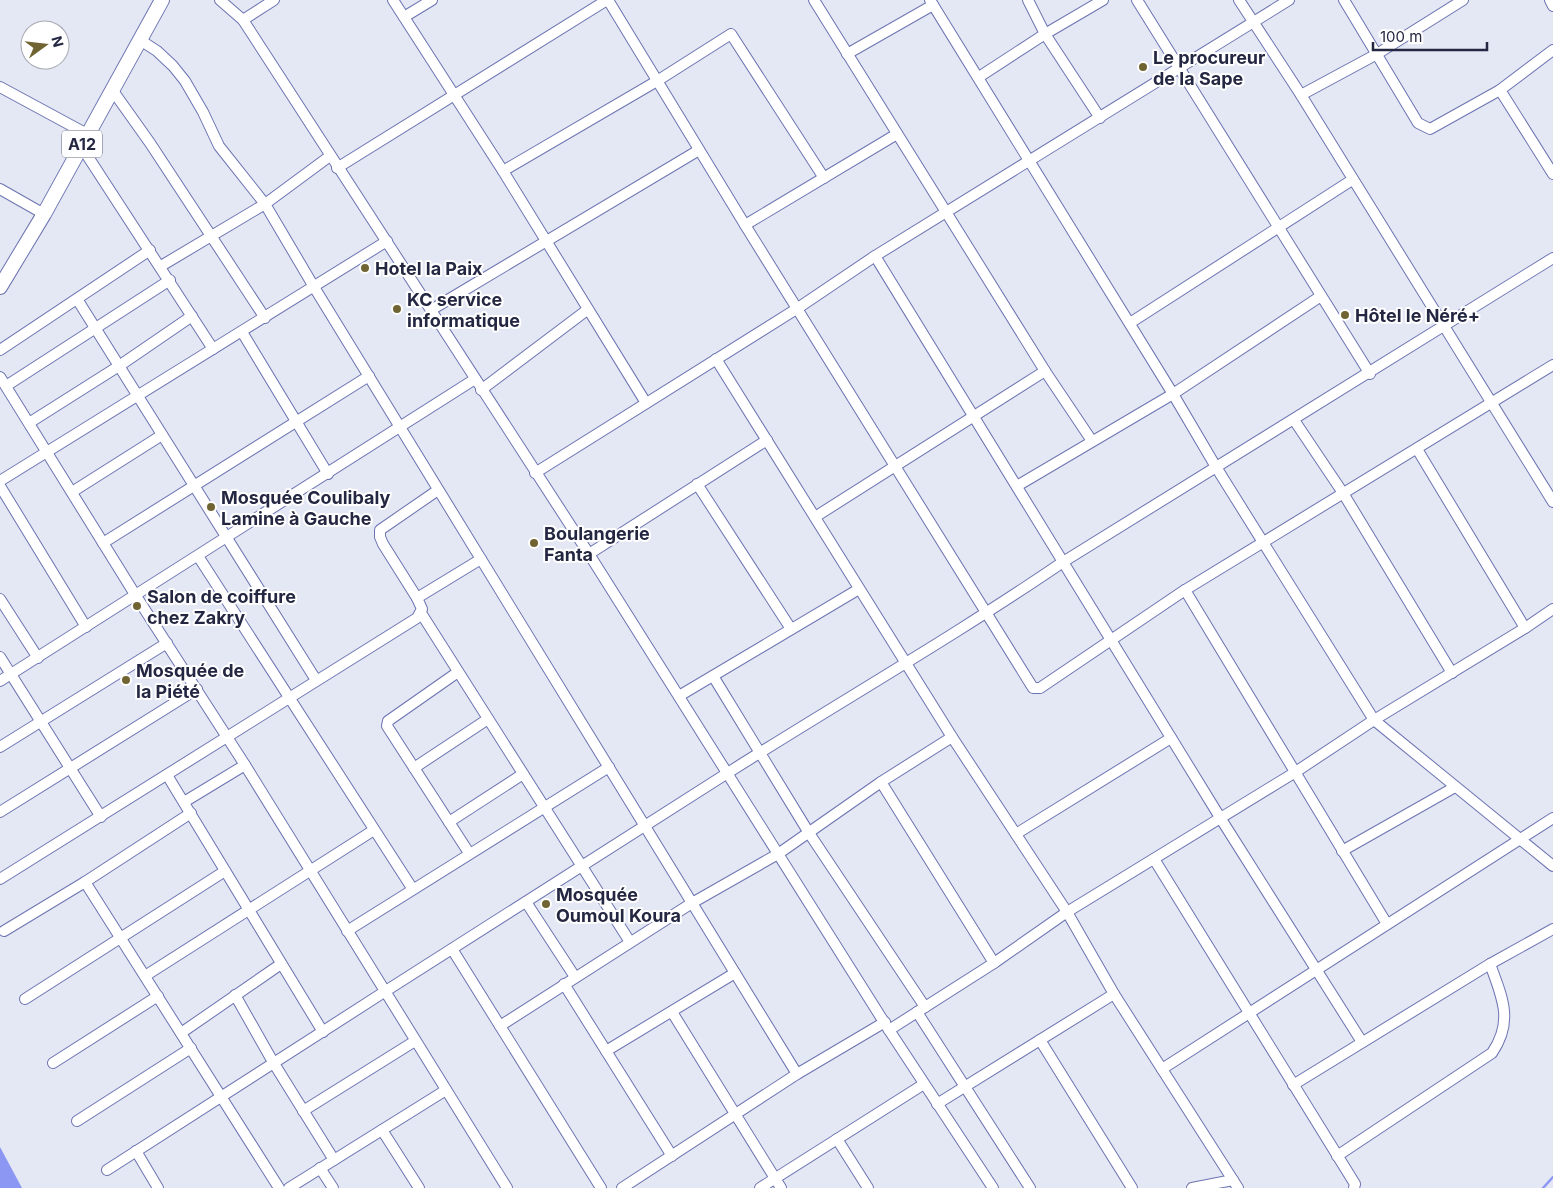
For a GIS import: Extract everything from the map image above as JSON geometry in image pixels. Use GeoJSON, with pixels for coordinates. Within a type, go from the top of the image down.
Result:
{"type":"FeatureCollection","features":[{"type":"Feature","properties":{"kind":"main road","name":"A12"},"geometry":{"type":"LineString","coordinates":[[0,287],[44,214],[162,0]]}},
{"type":"Feature","properties":{"kind":"street"},"geometry":{"type":"LineString","coordinates":[[220,0],[243,20],[337,168],[387,241],[481,390],[589,554],[924,1084],[993,1188]]}},
{"type":"Feature","properties":{"kind":"street"},"geometry":{"type":"LineString","coordinates":[[228,0],[232,11]]}},
{"type":"Feature","properties":{"kind":"street"},"geometry":{"type":"LineString","coordinates":[[243,20],[274,0]]}},
{"type":"Feature","properties":{"kind":"street"},"geometry":{"type":"LineString","coordinates":[[393,0],[503,171],[545,242],[646,403]]}},
{"type":"Feature","properties":{"kind":"street"},"geometry":{"type":"LineString","coordinates":[[404,17],[432,0]]}},
{"type":"Feature","properties":{"kind":"street"},"geometry":{"type":"LineString","coordinates":[[337,168],[607,0],[698,150],[1033,688],[1040,688],[1185,590],[1553,365]]}},
{"type":"Feature","properties":{"kind":"street"},"geometry":{"type":"LineString","coordinates":[[814,0],[1045,371],[1092,441]]}},
{"type":"Feature","properties":{"kind":"street"},"geometry":{"type":"LineString","coordinates":[[1028,0],[1045,34],[1100,118]]}},
{"type":"Feature","properties":{"kind":"street"},"geometry":{"type":"LineString","coordinates":[[979,77],[1045,34],[1103,0]]}},
{"type":"Feature","properties":{"kind":"street"},"geometry":{"type":"LineString","coordinates":[[1137,0],[1370,374]]}},
{"type":"Feature","properties":{"kind":"street"},"geometry":{"type":"LineString","coordinates":[[1239,0],[1301,95],[1553,502]]}},
{"type":"Feature","properties":{"kind":"street"},"geometry":{"type":"LineString","coordinates":[[535,473],[798,308],[875,256],[1289,0]]}},
{"type":"Feature","properties":{"kind":"street"},"geometry":{"type":"LineString","coordinates":[[1344,0],[1418,123],[1430,129],[1500,90],[1553,50]]}},
{"type":"Feature","properties":{"kind":"street"},"geometry":{"type":"LineString","coordinates":[[1301,95],[1376,54],[1462,0]]}},
{"type":"Feature","properties":{"kind":"street"},"geometry":{"type":"LineString","coordinates":[[1550,0],[1553,6]]}},
{"type":"Feature","properties":{"kind":"street"},"geometry":{"type":"LineString","coordinates":[[847,54],[932,3],[1130,323],[1216,467],[1374,720],[1553,866]]}},
{"type":"Feature","properties":{"kind":"street"},"geometry":{"type":"LineString","coordinates":[[503,171],[657,81],[731,34],[824,178]]}},
{"type":"Feature","properties":{"kind":"street"},"geometry":{"type":"LineString","coordinates":[[140,40],[157,51],[173,66],[199,105],[226,157],[266,204],[368,376],[797,1074]]}},
{"type":"Feature","properties":{"kind":"street"},"geometry":{"type":"LineString","coordinates":[[0,87],[84,140],[150,250],[213,349]]}},
{"type":"Feature","properties":{"kind":"street"},"geometry":{"type":"LineString","coordinates":[[1500,90],[1553,174]]}},
{"type":"Feature","properties":{"kind":"street"},"geometry":{"type":"LineString","coordinates":[[113,91],[265,318]]}},
{"type":"Feature","properties":{"kind":"street"},"geometry":{"type":"LineString","coordinates":[[745,225],[897,134]]}},
{"type":"Feature","properties":{"kind":"street"},"geometry":{"type":"LineString","coordinates":[[431,310],[698,150]]}},
{"type":"Feature","properties":{"kind":"street"},"geometry":{"type":"LineString","coordinates":[[161,266],[266,204],[330,156]]}},
{"type":"Feature","properties":{"kind":"street"},"geometry":{"type":"LineString","coordinates":[[1130,323],[1352,180]]}},
{"type":"Feature","properties":{"kind":"street"},"geometry":{"type":"LineString","coordinates":[[0,189],[44,214]]}},
{"type":"Feature","properties":{"kind":"street"},"geometry":{"type":"LineString","coordinates":[[0,481],[387,241]]}},
{"type":"Feature","properties":{"kind":"street"},"geometry":{"type":"LineString","coordinates":[[0,350],[150,250]]}},
{"type":"Feature","properties":{"kind":"street"},"geometry":{"type":"LineString","coordinates":[[875,256],[1110,640],[1362,1042]]}},
{"type":"Feature","properties":{"kind":"street"},"geometry":{"type":"LineString","coordinates":[[107,1170],[220,1095],[323,1032],[728,773],[988,613],[1063,562],[1370,374],[1553,258]]}},
{"type":"Feature","properties":{"kind":"street"},"geometry":{"type":"LineString","coordinates":[[170,280],[96,329],[3,382],[48,452],[103,544],[246,765],[384,992],[507,1188]]}},
{"type":"Feature","properties":{"kind":"street"},"geometry":{"type":"LineString","coordinates":[[1017,486],[1173,394],[1321,296]]}},
{"type":"Feature","properties":{"kind":"street"},"geometry":{"type":"LineString","coordinates":[[77,299],[316,680]]}},
{"type":"Feature","properties":{"kind":"street"},"geometry":{"type":"LineString","coordinates":[[481,390],[587,310]]}},
{"type":"Feature","properties":{"kind":"street"},"geometry":{"type":"LineString","coordinates":[[29,423],[119,366],[192,316]]}},
{"type":"Feature","properties":{"kind":"street"},"geometry":{"type":"LineString","coordinates":[[242,332],[328,474]]}},
{"type":"Feature","properties":{"kind":"street"},"geometry":{"type":"LineString","coordinates":[[716,359],[952,737],[1067,912],[1114,994],[1235,1184],[1192,1188]]}},
{"type":"Feature","properties":{"kind":"street"},"geometry":{"type":"LineString","coordinates":[[815,517],[1045,371]]}},
{"type":"Feature","properties":{"kind":"street"},"geometry":{"type":"LineString","coordinates":[[103,544],[368,376]]}},
{"type":"Feature","properties":{"kind":"street"},"geometry":{"type":"LineString","coordinates":[[0,681],[475,379]]}},
{"type":"Feature","properties":{"kind":"street"},"geometry":{"type":"LineString","coordinates":[[1294,420],[1344,493],[1452,672]]}},
{"type":"Feature","properties":{"kind":"street"},"geometry":{"type":"LineString","coordinates":[[72,492],[162,435]]}},
{"type":"Feature","properties":{"kind":"street"},"geometry":{"type":"LineString","coordinates":[[589,554],[767,440]]}},
{"type":"Feature","properties":{"kind":"street"},"geometry":{"type":"LineString","coordinates":[[1417,449],[1525,628]]}},
{"type":"Feature","properties":{"kind":"street"},"geometry":{"type":"LineString","coordinates":[[697,484],[791,629]]}},
{"type":"Feature","properties":{"kind":"street"},"geometry":{"type":"LineString","coordinates":[[0,486],[86,627]]}},
{"type":"Feature","properties":{"kind":"street"},"geometry":{"type":"LineString","coordinates":[[438,490],[380,530],[380,537],[421,605],[421,613],[630,942]]}},
{"type":"Feature","properties":{"kind":"street"},"geometry":{"type":"LineString","coordinates":[[198,556],[412,888]]}},
{"type":"Feature","properties":{"kind":"street"},"geometry":{"type":"LineString","coordinates":[[417,598],[481,559]]}},
{"type":"Feature","properties":{"kind":"street"},"geometry":{"type":"LineString","coordinates":[[679,696],[859,589]]}},
{"type":"Feature","properties":{"kind":"street"},"geometry":{"type":"LineString","coordinates":[[1185,590],[1387,924]]}},
{"type":"Feature","properties":{"kind":"street"},"geometry":{"type":"LineString","coordinates":[[0,599],[38,658]]}},
{"type":"Feature","properties":{"kind":"street"},"geometry":{"type":"LineString","coordinates":[[622,1188],[797,1074],[921,1010],[994,963],[1067,912],[1294,773],[1374,720],[1553,609]]}},
{"type":"Feature","properties":{"kind":"street"},"geometry":{"type":"LineString","coordinates":[[0,879],[421,613]]}},
{"type":"Feature","properties":{"kind":"street"},"geometry":{"type":"LineString","coordinates":[[0,747],[167,643]]}},
{"type":"Feature","properties":{"kind":"street"},"geometry":{"type":"LineString","coordinates":[[0,657],[101,816]]}},
{"type":"Feature","properties":{"kind":"street"},"geometry":{"type":"LineString","coordinates":[[458,672],[388,721],[387,726],[468,853]]}},
{"type":"Feature","properties":{"kind":"street"},"geometry":{"type":"LineString","coordinates":[[712,676],[759,754],[921,1010],[965,1087],[1030,1188]]}},
{"type":"Feature","properties":{"kind":"street"},"geometry":{"type":"LineString","coordinates":[[0,812],[196,689]]}},
{"type":"Feature","properties":{"kind":"street"},"geometry":{"type":"LineString","coordinates":[[414,768],[488,719]]}},
{"type":"Feature","properties":{"kind":"street"},"geometry":{"type":"LineString","coordinates":[[500,1026],[692,903],[778,854],[881,782],[952,737]]}},
{"type":"Feature","properties":{"kind":"street"},"geometry":{"type":"LineString","coordinates":[[1016,834],[1171,738]]}},
{"type":"Feature","properties":{"kind":"street"},"geometry":{"type":"LineString","coordinates":[[184,802],[246,765]]}},
{"type":"Feature","properties":{"kind":"street"},"geometry":{"type":"LineString","coordinates":[[347,931],[412,888],[609,767]]}},
{"type":"Feature","properties":{"kind":"street"},"geometry":{"type":"LineString","coordinates":[[449,822],[523,774]]}},
{"type":"Feature","properties":{"kind":"street"},"geometry":{"type":"LineString","coordinates":[[167,775],[323,1032]]}},
{"type":"Feature","properties":{"kind":"street"},"geometry":{"type":"LineString","coordinates":[[881,782],[994,963]]}},
{"type":"Feature","properties":{"kind":"street"},"geometry":{"type":"LineString","coordinates":[[1342,851],[1455,787]]}},
{"type":"Feature","properties":{"kind":"street"},"geometry":{"type":"LineString","coordinates":[[4,931],[85,882],[191,813]]}},
{"type":"Feature","properties":{"kind":"street"},"geometry":{"type":"LineString","coordinates":[[1162,1069],[1553,818]]}},
{"type":"Feature","properties":{"kind":"street"},"geometry":{"type":"LineString","coordinates":[[145,976],[374,830]]}},
{"type":"Feature","properties":{"kind":"street"},"geometry":{"type":"LineString","coordinates":[[1154,859],[1355,1184],[1354,1188]]}},
{"type":"Feature","properties":{"kind":"street"},"geometry":{"type":"LineString","coordinates":[[26,999],[225,871]]}},
{"type":"Feature","properties":{"kind":"street"},"geometry":{"type":"LineString","coordinates":[[85,882],[279,1188]]}},
{"type":"Feature","properties":{"kind":"street"},"geometry":{"type":"LineString","coordinates":[[526,902],[575,977]]}},
{"type":"Feature","properties":{"kind":"street"},"geometry":{"type":"LineString","coordinates":[[1293,1085],[1490,964],[1553,928]]}},
{"type":"Feature","properties":{"kind":"street"},"geometry":{"type":"LineString","coordinates":[[452,950],[601,1188]]}},
{"type":"Feature","properties":{"kind":"street"},"geometry":{"type":"LineString","coordinates":[[181,1033],[281,964]]}},
{"type":"Feature","properties":{"kind":"street"},"geometry":{"type":"LineString","coordinates":[[1337,1156],[1492,1052],[1500,1040],[1505,1026],[1501,994],[1490,964]]}},
{"type":"Feature","properties":{"kind":"street"},"geometry":{"type":"LineString","coordinates":[[606,1051],[735,973]]}},
{"type":"Feature","properties":{"kind":"street"},"geometry":{"type":"LineString","coordinates":[[564,984],[672,1156]]}},
{"type":"Feature","properties":{"kind":"street"},"geometry":{"type":"LineString","coordinates":[[937,1104],[1114,994]]}},
{"type":"Feature","properties":{"kind":"street"},"geometry":{"type":"LineString","coordinates":[[235,995],[273,1062],[334,1160]]}},
{"type":"Feature","properties":{"kind":"street"},"geometry":{"type":"LineString","coordinates":[[53,1063],[158,996]]}},
{"type":"Feature","properties":{"kind":"street"},"geometry":{"type":"LineString","coordinates":[[672,1012],[778,1183]]}},
{"type":"Feature","properties":{"kind":"street"},"geometry":{"type":"LineString","coordinates":[[1040,1040],[1132,1188]]}},
{"type":"Feature","properties":{"kind":"street"},"geometry":{"type":"LineString","coordinates":[[303,1111],[415,1041]]}},
{"type":"Feature","properties":{"kind":"street"},"geometry":{"type":"LineString","coordinates":[[76,1121],[191,1048]]}},
{"type":"Feature","properties":{"kind":"street"},"geometry":{"type":"LineString","coordinates":[[760,1188],[778,1183],[837,1139],[924,1084]]}},
{"type":"Feature","properties":{"kind":"street"},"geometry":{"type":"LineString","coordinates":[[289,1188],[446,1090]]}},
{"type":"Feature","properties":{"kind":"street"},"geometry":{"type":"LineString","coordinates":[[382,1130],[419,1188]]}},
{"type":"Feature","properties":{"kind":"street"},"geometry":{"type":"LineString","coordinates":[[837,1139],[868,1188]]}},
{"type":"Feature","properties":{"kind":"street"},"geometry":{"type":"LineString","coordinates":[[136,1152],[158,1188]]}},
{"type":"Feature","properties":{"kind":"street"},"geometry":{"type":"LineString","coordinates":[[320,1168],[333,1188]]}},
{"type":"Feature","properties":{"kind":"water"},"geometry":{"type":"Polygon","coordinates":[[[0,1147],[22,1188],[0,1188],[0,1147]]]}},
{"type":"Feature","properties":{"kind":"waterway"},"geometry":{"type":"LineString","coordinates":[[1543,1188],[1553,1177]]}},
{"type":"Feature","properties":{"kind":"place","name":"Le procureur de la Sape"},"geometry":{"type":"Point","coordinates":[1143,67]}},
{"type":"Feature","properties":{"kind":"place","name":"Hotel la Paix"},"geometry":{"type":"Point","coordinates":[365,268]}},
{"type":"Feature","properties":{"kind":"place","name":"KC service informatique"},"geometry":{"type":"Point","coordinates":[397,309]}},
{"type":"Feature","properties":{"kind":"place","name":"Hôtel le Néré+"},"geometry":{"type":"Point","coordinates":[1345,315]}},
{"type":"Feature","properties":{"kind":"place","name":"Mosquée Coulibaly Lamine à Gauche"},"geometry":{"type":"Point","coordinates":[211,507]}},
{"type":"Feature","properties":{"kind":"place","name":"Boulangerie Fanta"},"geometry":{"type":"Point","coordinates":[534,543]}},
{"type":"Feature","properties":{"kind":"place","name":"Salon de coiffure chez Zakry"},"geometry":{"type":"Point","coordinates":[137,606]}},
{"type":"Feature","properties":{"kind":"place","name":"Mosquée de la Piété"},"geometry":{"type":"Point","coordinates":[126,680]}},
{"type":"Feature","properties":{"kind":"place","name":"Mosquée Oumoul Koura"},"geometry":{"type":"Point","coordinates":[546,904]}}]}
